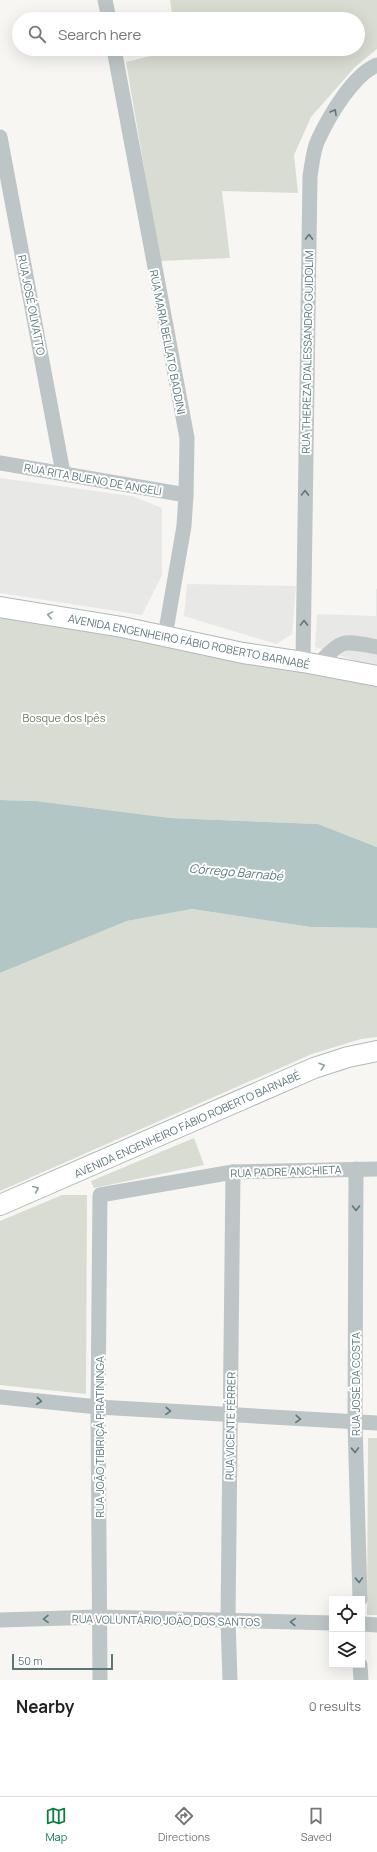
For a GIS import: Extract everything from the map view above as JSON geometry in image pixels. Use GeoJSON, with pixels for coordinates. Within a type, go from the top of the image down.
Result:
{"type":"FeatureCollection","features":[{"type":"Feature","properties":{"kind":"main road","name":"AVENIDA ENGENHEIRO FÁBIO ROBERTO BARNABÉ"},"geometry":{"type":"LineString","coordinates":[[0,607],[122,627],[243,653],[377,676]]}},
{"type":"Feature","properties":{"kind":"main road","name":"AVENIDA ENGENHEIRO FÁBIO ROBERTO BARNABÉ"},"geometry":{"type":"LineString","coordinates":[[0,1205],[314,1068],[348,1057],[377,1051]]}},
{"type":"Feature","properties":{"kind":"street"},"geometry":{"type":"LineString","coordinates":[[105,0],[108,12]]}},
{"type":"Feature","properties":{"kind":"street","name":"RUA MARIA BELLATO BADDINI"},"geometry":{"type":"LineString","coordinates":[[115,56],[187,438],[184,526],[166,636]]}},
{"type":"Feature","properties":{"kind":"street","name":"RUA THEREZA D'ALESSANDRO GUIDOLIM"},"geometry":{"type":"LineString","coordinates":[[310,664],[310,176],[317,141],[338,105],[364,73],[377,65]]}},
{"type":"Feature","properties":{"kind":"street","name":"RUA JOSÉ OLIVATTO"},"geometry":{"type":"LineString","coordinates":[[0,137],[63,473]]}},
{"type":"Feature","properties":{"kind":"street","name":"RUA RITA BUENO DE ANGELI"},"geometry":{"type":"LineString","coordinates":[[0,463],[186,495]]}},
{"type":"Feature","properties":{"kind":"street"},"geometry":{"type":"LineString","coordinates":[[310,664],[339,644],[348,642],[377,646]]}},
{"type":"Feature","properties":{"kind":"street","name":"RUA JOSÉ DA COSTA"},"geometry":{"type":"LineString","coordinates":[[356,1169],[355,1422],[360,1596]]}},
{"type":"Feature","properties":{"kind":"street","name":"RUA PADRE ANCHIETA"},"geometry":{"type":"LineString","coordinates":[[100,1195],[233,1172],[377,1169]]}},
{"type":"Feature","properties":{"kind":"street","name":"RUA VICENTE FÉRRER"},"geometry":{"type":"LineString","coordinates":[[230,1680],[228,1620],[233,1172]]}},
{"type":"Feature","properties":{"kind":"street","name":"RUA JOÃO TIBIRIÇÁ PIRATININGA"},"geometry":{"type":"LineString","coordinates":[[100,1195],[98,1407],[100,1680]]}},
{"type":"Feature","properties":{"kind":"street"},"geometry":{"type":"LineString","coordinates":[[0,1397],[98,1407],[377,1423]]}},
{"type":"Feature","properties":{"kind":"street","name":"RUA VOLUNTÁRIO JOÃO DOS SANTOS"},"geometry":{"type":"LineString","coordinates":[[0,1620],[99,1617],[329,1623]]}},
{"type":"Feature","properties":{"kind":"street"},"geometry":{"type":"LineString","coordinates":[[365,1624],[377,1625]]}},
{"type":"Feature","properties":{"kind":"street"},"geometry":{"type":"LineString","coordinates":[[360,1668],[361,1680]]}},
{"type":"Feature","properties":{"kind":"shaded area"},"geometry":{"type":"Polygon","coordinates":[[[0,478],[132,496],[162,508],[162,575],[142,615],[0,593],[0,478]]]}},
{"type":"Feature","properties":{"kind":"shaded area"},"geometry":{"type":"Polygon","coordinates":[[[187,584],[296,586],[292,634],[276,644],[184,616],[187,584]]]}},
{"type":"Feature","properties":{"kind":"shaded area"},"geometry":{"type":"Polygon","coordinates":[[[376,589],[377,665],[362,663],[315,647],[317,614],[376,616],[376,589]]]}},
{"type":"Feature","properties":{"kind":"green space"},"geometry":{"type":"Polygon","coordinates":[[[170,0],[377,0],[377,49],[355,67],[311,117],[294,155],[298,193],[222,191],[230,258],[160,261],[126,62],[151,56],[365,56],[365,12],[172,12],[170,0]]]}},
{"type":"Feature","properties":{"kind":"green space","name":"Bosque dos Ipês"},"geometry":{"type":"Polygon","coordinates":[[[0,614],[307,673],[377,683],[377,847],[318,824],[171,818],[36,801],[0,800],[0,614]]]}},
{"type":"Feature","properties":{"kind":"green space"},"geometry":{"type":"Polygon","coordinates":[[[192,909],[310,927],[377,928],[377,1037],[361,1039],[312,1054],[0,1191],[0,973],[127,921],[192,909]]]}},
{"type":"Feature","properties":{"kind":"green space"},"geometry":{"type":"Polygon","coordinates":[[[194,1138],[204,1165],[94,1188],[91,1181],[194,1138]]]}},
{"type":"Feature","properties":{"kind":"green space"},"geometry":{"type":"Polygon","coordinates":[[[62,1195],[87,1195],[86,1394],[0,1385],[0,1221],[62,1195]]]}},
{"type":"Feature","properties":{"kind":"green space"},"geometry":{"type":"Polygon","coordinates":[[[368,1438],[377,1438],[377,1615],[367,1615],[368,1438]]]}},
{"type":"Feature","properties":{"kind":"water","name":"Córrego Barnabé"},"geometry":{"type":"Polygon","coordinates":[[[0,800],[36,801],[171,818],[318,824],[377,847],[377,928],[310,927],[192,909],[127,921],[0,973],[0,800]]]}}]}
